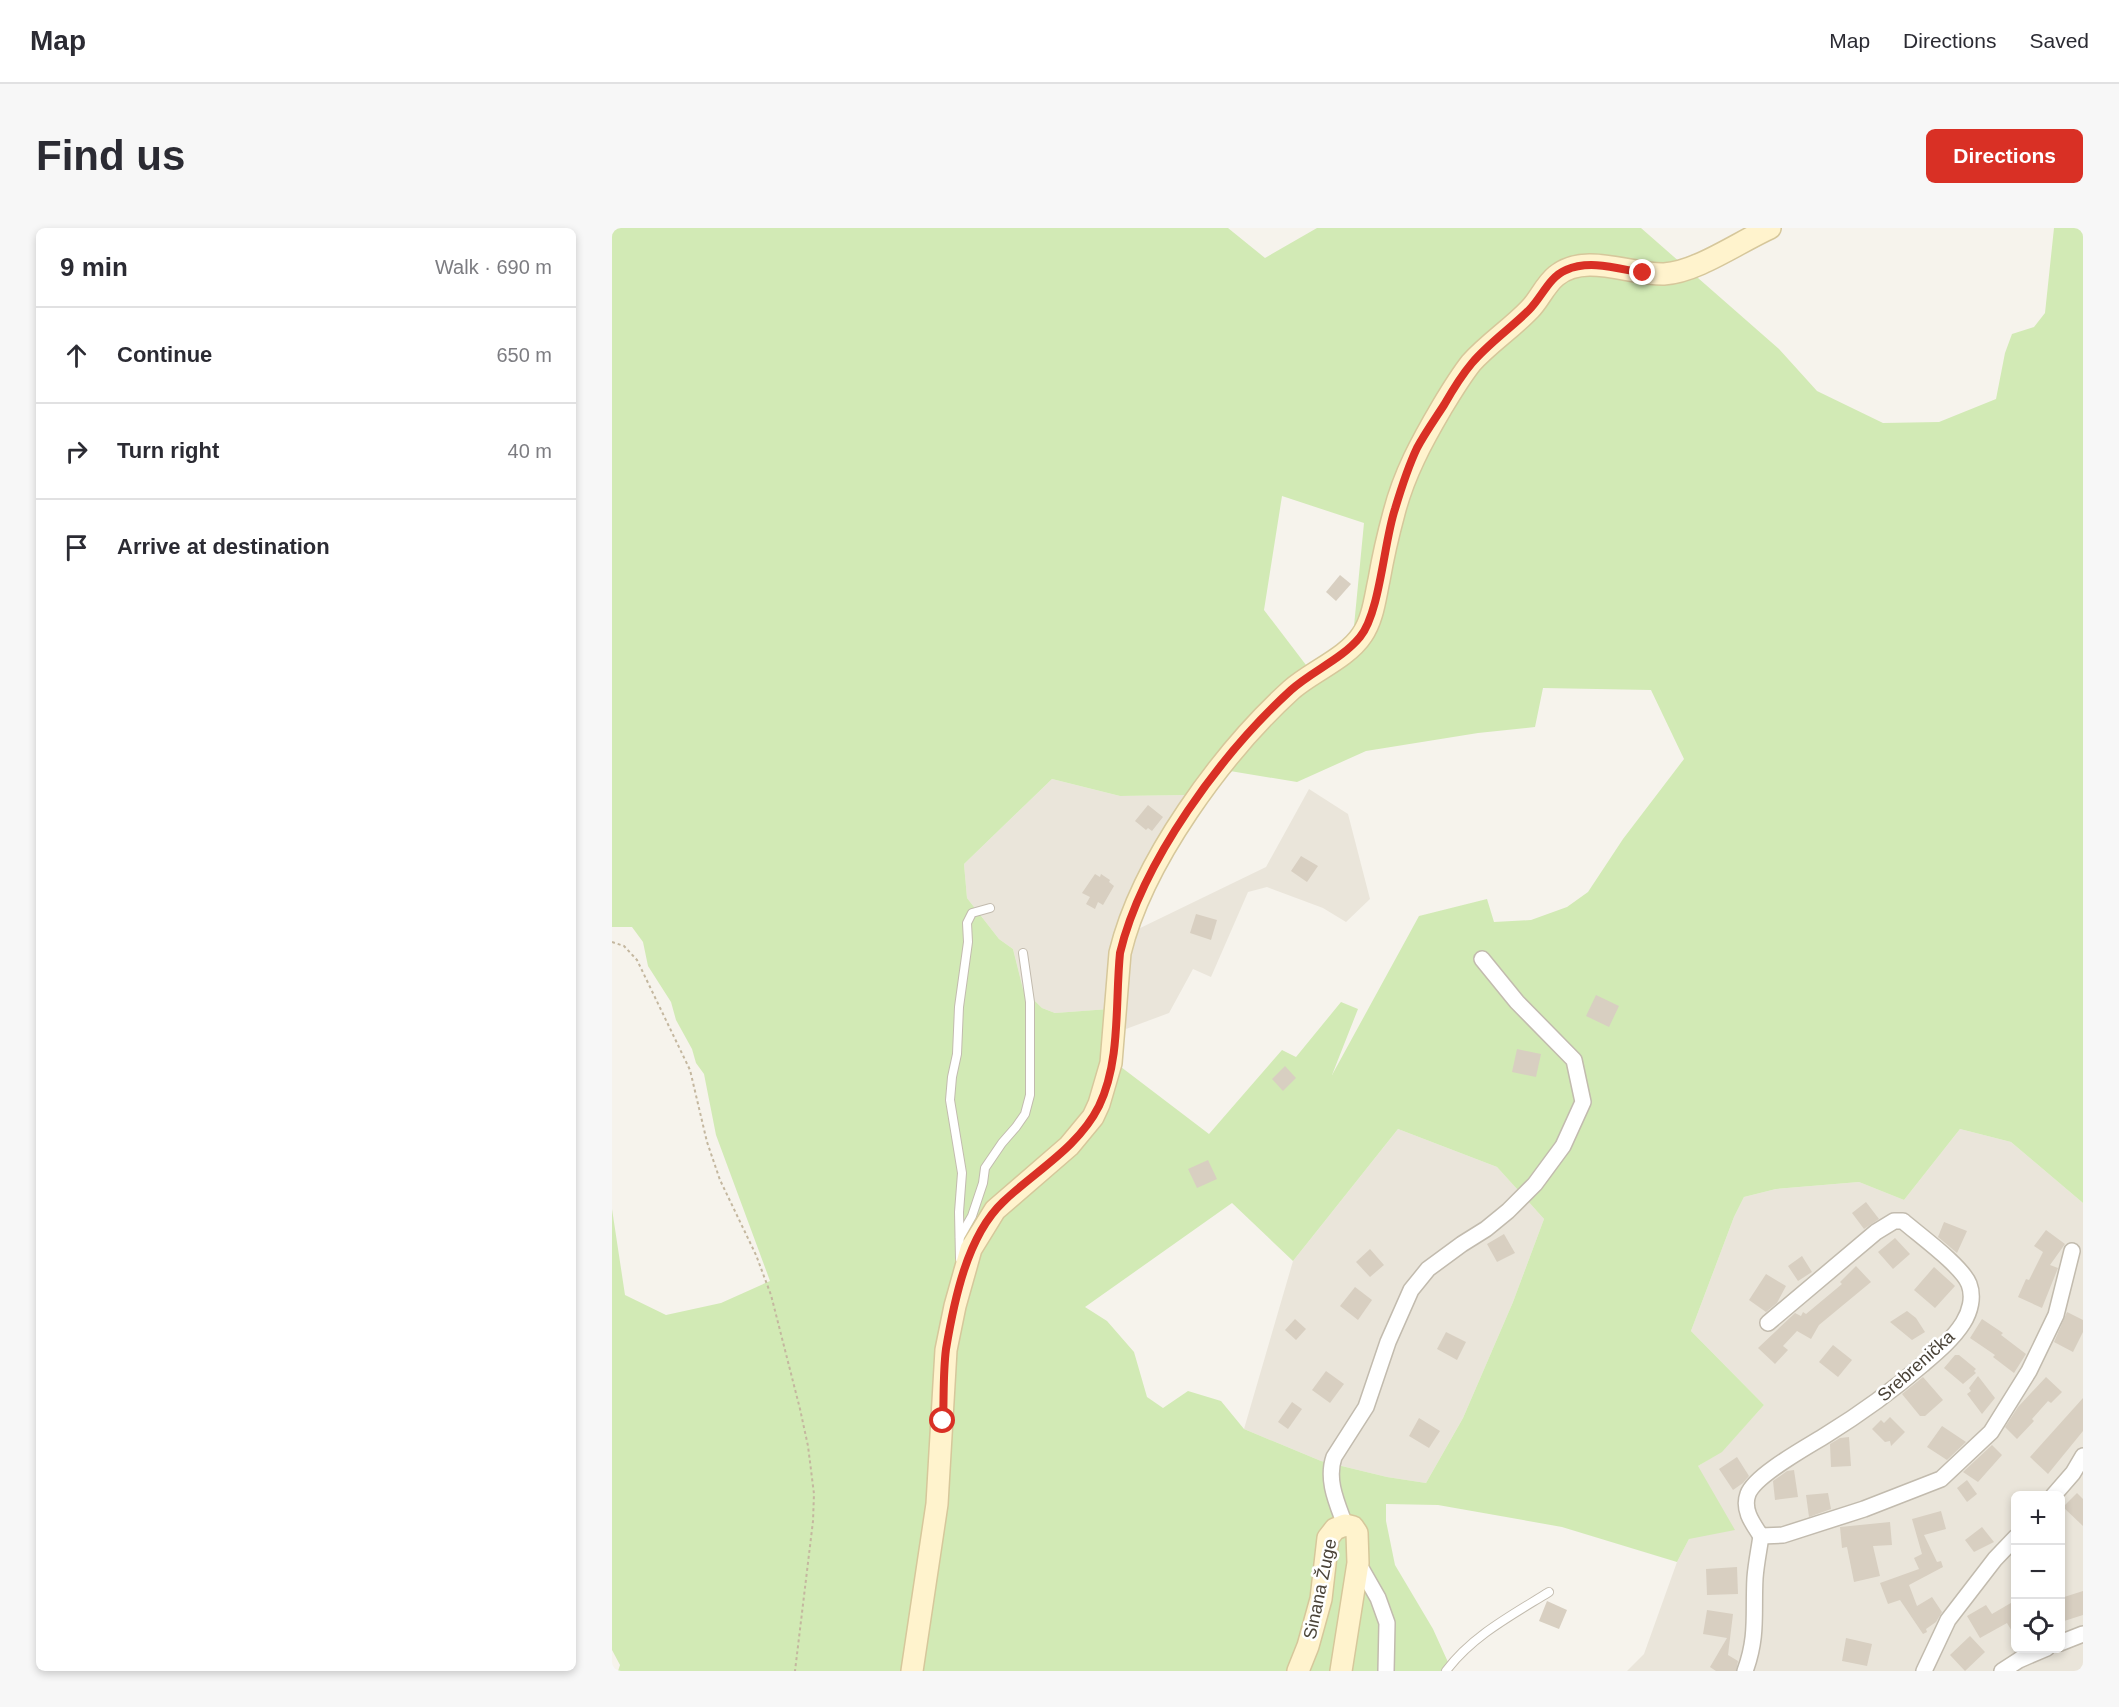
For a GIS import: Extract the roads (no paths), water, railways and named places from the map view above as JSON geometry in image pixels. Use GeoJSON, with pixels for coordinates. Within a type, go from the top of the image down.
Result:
{"type":"FeatureCollection","features":[{"type":"Feature","properties":{"kind":"main road"},"geometry":{"type":"LineString","coordinates":[[912,1671],[937,1504],[946,1350],[971,1248],[995,1210],[1069,1146],[1093,1116],[1099,1104],[1111,1064],[1120,953],[1124,937],[1134,906],[1168,843],[1203,789],[1237,746],[1292,689],[1362,636],[1372,613],[1394,510],[1417,449],[1471,364],[1530,309],[1554,278],[1566,270],[1585,265],[1666,274],[1689,269],[1770,228]]}},
{"type":"Feature","properties":{"kind":"main road","name":"Sinana Žuge"},"geometry":{"type":"LineString","coordinates":[[1298,1671],[1322,1599],[1328,1538],[1335,1529],[1345,1525],[1353,1527],[1358,1533],[1358,1563],[1341,1671]]}},
{"type":"Feature","properties":{"kind":"street"},"geometry":{"type":"LineString","coordinates":[[1345,1525],[1330,1477],[1331,1466],[1334,1457],[1366,1407],[1388,1342],[1410,1290],[1428,1269],[1486,1229],[1535,1184],[1563,1146],[1583,1102],[1574,1060],[1517,1002],[1482,959]]}},
{"type":"Feature","properties":{"kind":"street","name":"Srebrenička"},"geometry":{"type":"LineString","coordinates":[[1761,1536],[1750,1520],[1747,1509],[1746,1500],[1752,1485],[1777,1466],[1888,1394],[1941,1348],[1963,1324],[1971,1303],[1971,1293],[1968,1283],[1960,1272],[1903,1221],[1894,1221],[1876,1232],[1768,1323]]}},
{"type":"Feature","properties":{"kind":"street"},"geometry":{"type":"LineString","coordinates":[[1745,1671],[1751,1654],[1755,1630],[1755,1578],[1761,1536],[1783,1535],[1864,1509],[1941,1479],[1990,1432],[2029,1371],[2056,1315],[2072,1251]]}},
{"type":"Feature","properties":{"kind":"street"},"geometry":{"type":"LineString","coordinates":[[2060,1491],[2078,1477],[2083,1456]]}},
{"type":"Feature","properties":{"kind":"street"},"geometry":{"type":"LineString","coordinates":[[1924,1671],[1948,1620],[1995,1558],[2011,1542]]}},
{"type":"Feature","properties":{"kind":"street"},"geometry":{"type":"LineString","coordinates":[[1358,1563],[1378,1598],[1388,1623],[1386,1671]]}},
{"type":"Feature","properties":{"kind":"street"},"geometry":{"type":"LineString","coordinates":[[2065,1641],[2083,1634]]}},
{"type":"Feature","properties":{"kind":"street"},"geometry":{"type":"LineString","coordinates":[[2002,1671],[2035,1653]]}},
{"type":"Feature","properties":{"kind":"lane"},"geometry":{"type":"LineString","coordinates":[[956,1305],[960,1258],[962,1173],[950,1100],[968,942],[967,923],[972,913],[990,908]]}},
{"type":"Feature","properties":{"kind":"lane"},"geometry":{"type":"LineString","coordinates":[[959,1238],[972,1216],[983,1183],[985,1168],[1021,1121],[1030,1095],[1030,1002],[1023,953]]}},
{"type":"Feature","properties":{"kind":"lane"},"geometry":{"type":"LineString","coordinates":[[1446,1671],[1454,1660],[1481,1636],[1549,1592]]}}]}
